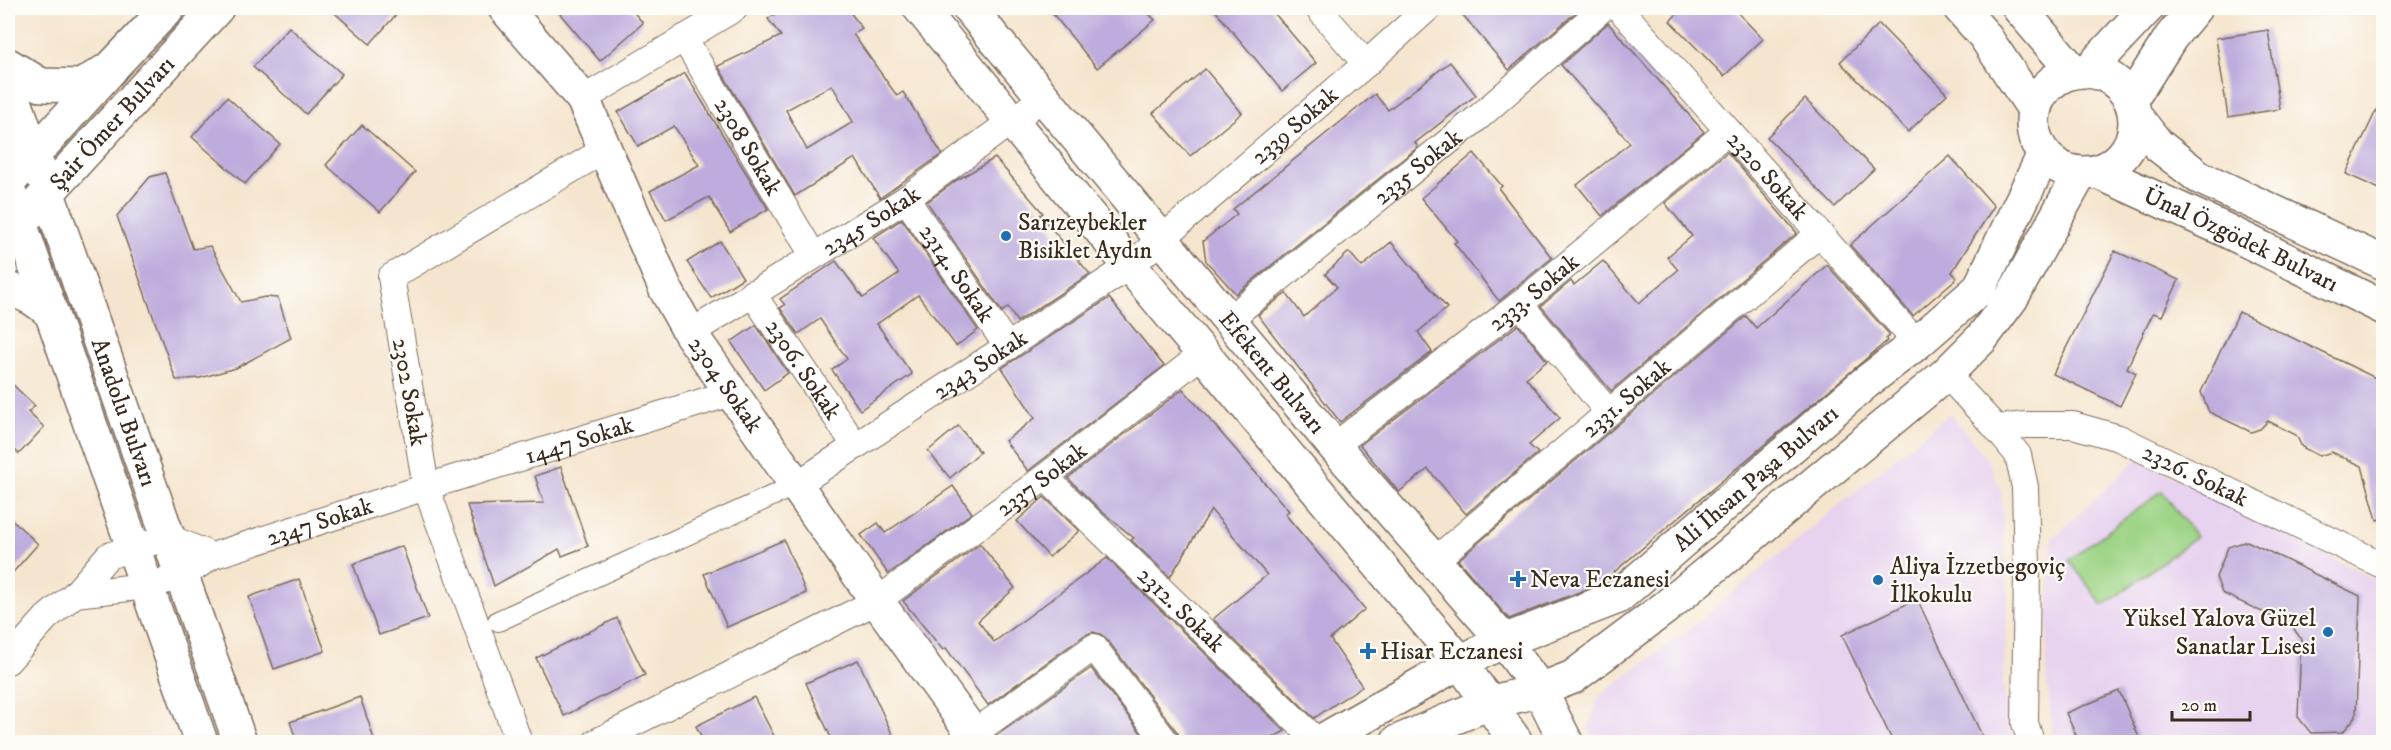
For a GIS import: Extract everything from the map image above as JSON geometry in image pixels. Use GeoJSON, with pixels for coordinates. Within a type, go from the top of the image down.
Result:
{"type":"FeatureCollection","features":[{"type":"Feature","properties":{"kind":"main road","name":"Şair Ömer Bulvarı"},"geometry":{"type":"LineString","coordinates":[[8,183],[168,8]]}},
{"type":"Feature","properties":{"kind":"main road","name":"Şair Ömer Bulvarı"},"geometry":{"type":"LineString","coordinates":[[14,230],[217,8]]}},
{"type":"Feature","properties":{"kind":"main road","name":"2304 Sokak"},"geometry":{"type":"LineString","coordinates":[[505,8],[583,99],[666,290],[690,333],[877,601],[976,738]]}},
{"type":"Feature","properties":{"kind":"main road","name":"Efekent Bulvarı"},"geometry":{"type":"LineString","coordinates":[[920,8],[1130,266],[1460,662],[1516,742]]}},
{"type":"Feature","properties":{"kind":"main road","name":"Efekent Bulvarı"},"geometry":{"type":"LineString","coordinates":[[969,8],[1227,320],[1504,641],[1540,690],[1566,742]]}},
{"type":"Feature","properties":{"kind":"main road"},"geometry":{"type":"LineString","coordinates":[[1960,8],[1984,35],[2034,110]]}},
{"type":"Feature","properties":{"kind":"main road"},"geometry":{"type":"LineString","coordinates":[[2019,8],[2081,71]]}},
{"type":"Feature","properties":{"kind":"main road"},"geometry":{"type":"LineString","coordinates":[[2081,71],[2147,8]]}},
{"type":"Feature","properties":{"kind":"main road"},"geometry":{"type":"LineString","coordinates":[[2134,109],[2121,85],[2107,75],[2081,71],[2058,77],[2045,88],[2034,110],[2034,133],[2044,154],[2064,170],[2089,173],[2114,164],[2127,152],[2134,135],[2134,109],[2171,37],[2195,8]]}},
{"type":"Feature","properties":{"kind":"main road"},"geometry":{"type":"LineString","coordinates":[[8,65],[41,85],[51,86],[81,86],[112,67]]}},
{"type":"Feature","properties":{"kind":"main road","name":"Anadolu Bulvarı"},"geometry":{"type":"LineString","coordinates":[[8,81],[240,742]]}},
{"type":"Feature","properties":{"kind":"main road","name":"Ünal Özgödek Bulvarı"},"geometry":{"type":"LineString","coordinates":[[2134,109],[2158,145],[2199,177],[2384,263]]}},
{"type":"Feature","properties":{"kind":"main road","name":"Ali İhsan Paşa Bulvarı"},"geometry":{"type":"LineString","coordinates":[[1319,742],[1460,662],[1504,641],[1618,597],[1865,383],[1917,343],[1979,289],[2044,154]]}},
{"type":"Feature","properties":{"kind":"main road","name":"Ünal Özgödek Bulvarı"},"geometry":{"type":"LineString","coordinates":[[2089,173],[2221,228],[2384,308]]}},
{"type":"Feature","properties":{"kind":"main road","name":"Ali İhsan Paşa Bulvarı"},"geometry":{"type":"LineString","coordinates":[[1397,742],[1489,703],[1540,690],[1573,677],[1666,607],[1946,374],[1982,338],[2011,299],[2089,173]]}},
{"type":"Feature","properties":{"kind":"main road","name":"Anadolu Bulvarı"},"geometry":{"type":"LineString","coordinates":[[8,189],[14,230],[52,314],[201,742]]}},
{"type":"Feature","properties":{"kind":"main road"},"geometry":{"type":"LineString","coordinates":[[8,289],[20,291],[43,305],[52,314]]}},
{"type":"Feature","properties":{"kind":"street"},"geometry":{"type":"LineString","coordinates":[[583,99],[735,8]]}},
{"type":"Feature","properties":{"kind":"street"},"geometry":{"type":"LineString","coordinates":[[1318,8],[1366,64]]}},
{"type":"Feature","properties":{"kind":"street","name":"2339 Sokak"},"geometry":{"type":"LineString","coordinates":[[1161,239],[1428,8]]}},
{"type":"Feature","properties":{"kind":"street","name":"2335 Sokak"},"geometry":{"type":"LineString","coordinates":[[1227,320],[1480,116],[1603,8]]}},
{"type":"Feature","properties":{"kind":"street","name":"2320 Sokak"},"geometry":{"type":"LineString","coordinates":[[1619,8],[1917,343]]}},
{"type":"Feature","properties":{"kind":"street","name":"2308 Sokak"},"geometry":{"type":"LineString","coordinates":[[684,38],[813,255]]}},
{"type":"Feature","properties":{"kind":"street","name":"2345 Sokak"},"geometry":{"type":"LineString","coordinates":[[690,333],[906,199],[1044,97]]}},
{"type":"Feature","properties":{"kind":"street","name":"2333. Sokak"},"geometry":{"type":"LineString","coordinates":[[1334,446],[1520,304],[1728,131]]}},
{"type":"Feature","properties":{"kind":"street","name":"2302 Sokak"},"geometry":{"type":"LineString","coordinates":[[519,742],[426,487],[391,277],[606,149]]}},
{"type":"Feature","properties":{"kind":"street","name":"2314. Sokak"},"geometry":{"type":"LineString","coordinates":[[906,199],[1008,347]]}},
{"type":"Feature","properties":{"kind":"street","name":"2331. Sokak"},"geometry":{"type":"LineString","coordinates":[[1434,561],[1819,234]]}},
{"type":"Feature","properties":{"kind":"street","name":"2343 Sokak"},"geometry":{"type":"LineString","coordinates":[[796,485],[1130,266],[1161,239]]}},
{"type":"Feature","properties":{"kind":"street","name":"2306. Sokak"},"geometry":{"type":"LineString","coordinates":[[752,293],[855,445]]}},
{"type":"Feature","properties":{"kind":"street"},"geometry":{"type":"LineString","coordinates":[[1520,304],[1608,412]]}},
{"type":"Feature","properties":{"kind":"street","name":"2337 Sokak"},"geometry":{"type":"LineString","coordinates":[[596,742],[877,601],[1045,477],[1204,352]]}},
{"type":"Feature","properties":{"kind":"street"},"geometry":{"type":"LineString","coordinates":[[1946,374],[2018,455],[2025,488],[2027,567],[2025,723],[2031,742]]}},
{"type":"Feature","properties":{"kind":"street","name":"1447 Sokak"},"geometry":{"type":"LineString","coordinates":[[426,487],[731,393]]}},
{"type":"Feature","properties":{"kind":"street","name":"2326. Sokak"},"geometry":{"type":"LineString","coordinates":[[1996,428],[2025,424],[2073,425],[2119,438],[2384,566]]}},
{"type":"Feature","properties":{"kind":"street","name":"2312. Sokak"},"geometry":{"type":"LineString","coordinates":[[1045,477],[1319,742]]}},
{"type":"Feature","properties":{"kind":"street"},"geometry":{"type":"LineString","coordinates":[[498,621],[796,485]]}},
{"type":"Feature","properties":{"kind":"street","name":"2347 Sokak"},"geometry":{"type":"LineString","coordinates":[[75,594],[147,586],[182,576],[212,556],[426,487]]}},
{"type":"Feature","properties":{"kind":"street"},"geometry":{"type":"LineString","coordinates":[[8,661],[46,618],[75,594],[108,556],[168,537],[212,556]]}},
{"type":"Feature","properties":{"kind":"street"},"geometry":{"type":"LineString","coordinates":[[976,738],[1095,647],[1166,742]]}},
{"type":"Feature","properties":{"kind":"shaded area","name":"Aliya İzzetbegoviç İlkokulu"},"geometry":{"type":"Polygon","coordinates":[[[1950,413],[1988,461],[2001,491],[2008,595],[2003,682],[2014,742],[1595,742],[1588,729],[1599,696],[1688,630],[1950,413]]]}},
{"type":"Feature","properties":{"kind":"shaded area"},"geometry":{"type":"Polygon","coordinates":[[[2138,458],[2383,584],[2383,742],[2053,742],[2046,666],[2052,539],[2138,458]]]}},
{"type":"Feature","properties":{"kind":"green space"},"geometry":{"type":"Polygon","coordinates":[[[2162,491],[2196,537],[2103,606],[2069,560],[2162,491]]]}},
{"type":"Feature","properties":{"kind":"building"},"geometry":{"type":"Polygon","coordinates":[[[329,8],[402,8],[370,44],[329,8]]]}},
{"type":"Feature","properties":{"kind":"building"},"geometry":{"type":"Polygon","coordinates":[[[555,8],[630,8],[643,23],[600,61],[555,8]]]}},
{"type":"Feature","properties":{"kind":"building"},"geometry":{"type":"Polygon","coordinates":[[[784,8],[847,8],[862,28],[853,34],[897,96],[903,92],[942,154],[880,198],[855,158],[795,196],[718,66],[781,36],[768,19],[784,8]],[[832,85],[786,110],[807,150],[853,122],[832,85]]]}},
{"type":"Feature","properties":{"kind":"building"},"geometry":{"type":"Polygon","coordinates":[[[1048,8],[1143,8],[1155,20],[1097,68],[1048,8]]]}},
{"type":"Feature","properties":{"kind":"building"},"geometry":{"type":"Polygon","coordinates":[[[1213,8],[1270,8],[1316,63],[1282,91],[1213,8]]]}},
{"type":"Feature","properties":{"kind":"building"},"geometry":{"type":"Polygon","coordinates":[[[1457,8],[1581,8],[1509,70],[1457,8]]]}},
{"type":"Feature","properties":{"kind":"building"},"geometry":{"type":"Polygon","coordinates":[[[1683,8],[1733,8],[1763,39],[1724,76],[1670,21],[1683,8]]]}},
{"type":"Feature","properties":{"kind":"building"},"geometry":{"type":"Polygon","coordinates":[[[1608,23],[1704,132],[1602,216],[1577,185],[1630,143],[1561,65],[1608,23]]]}},
{"type":"Feature","properties":{"kind":"building"},"geometry":{"type":"Polygon","coordinates":[[[1879,24],[1947,94],[1908,132],[1840,62],[1879,24]]]}},
{"type":"Feature","properties":{"kind":"building"},"geometry":{"type":"Polygon","coordinates":[[[289,27],[342,74],[306,114],[253,67],[289,27]]]}},
{"type":"Feature","properties":{"kind":"building"},"geometry":{"type":"Polygon","coordinates":[[[2268,30],[2280,109],[2228,117],[2216,38],[2268,30]]]}},
{"type":"Feature","properties":{"kind":"building"},"geometry":{"type":"Polygon","coordinates":[[[1450,62],[1476,95],[1415,143],[1418,147],[1236,294],[1206,261],[1203,241],[1237,214],[1233,209],[1375,94],[1388,110],[1450,62]]]}},
{"type":"Feature","properties":{"kind":"building"},"geometry":{"type":"Polygon","coordinates":[[[1205,69],[1242,113],[1190,156],[1153,113],[1205,69]]]}},
{"type":"Feature","properties":{"kind":"building"},"geometry":{"type":"Polygon","coordinates":[[[685,73],[768,209],[730,232],[709,197],[666,220],[650,191],[699,165],[674,126],[638,146],[618,112],[685,73]]]}},
{"type":"Feature","properties":{"kind":"building"},"geometry":{"type":"Polygon","coordinates":[[[2384,94],[2384,191],[2346,174],[2384,94]]]}},
{"type":"Feature","properties":{"kind":"building"},"geometry":{"type":"Polygon","coordinates":[[[227,97],[280,144],[245,184],[192,137],[227,97]]]}},
{"type":"Feature","properties":{"kind":"building"},"geometry":{"type":"Polygon","coordinates":[[[1805,99],[1874,169],[1835,207],[1767,137],[1805,99]]]}},
{"type":"Feature","properties":{"kind":"building"},"geometry":{"type":"Polygon","coordinates":[[[362,125],[415,172],[380,212],[326,165],[362,125]]]}},
{"type":"Feature","properties":{"kind":"building"},"geometry":{"type":"Polygon","coordinates":[[[1727,152],[1797,233],[1611,391],[1541,306],[1571,281],[1574,285],[1603,261],[1639,303],[1678,270],[1667,257],[1692,236],[1665,203],[1727,152]]]}},
{"type":"Feature","properties":{"kind":"building"},"geometry":{"type":"Polygon","coordinates":[[[1474,153],[1502,186],[1499,189],[1552,258],[1499,301],[1454,243],[1457,241],[1421,198],[1474,153]]]}},
{"type":"Feature","properties":{"kind":"building"},"geometry":{"type":"Polygon","coordinates":[[[1950,156],[1994,206],[1952,272],[1957,278],[1913,316],[1850,245],[1950,156]]]}},
{"type":"Feature","properties":{"kind":"building"},"geometry":{"type":"Polygon","coordinates":[[[995,158],[1043,213],[1040,215],[1090,274],[1017,322],[1008,307],[1002,312],[927,202],[957,180],[995,158]]]}},
{"type":"Feature","properties":{"kind":"building"},"geometry":{"type":"Polygon","coordinates":[[[165,173],[193,249],[210,246],[241,302],[265,297],[278,298],[291,338],[236,368],[200,378],[176,380],[117,216],[150,177],[165,173]]]}},
{"type":"Feature","properties":{"kind":"building"},"geometry":{"type":"Polygon","coordinates":[[[902,219],[978,330],[956,346],[918,295],[877,324],[912,374],[860,410],[832,370],[847,359],[820,319],[798,334],[780,308],[785,305],[780,299],[836,261],[863,298],[899,274],[873,238],[902,219]]]}},
{"type":"Feature","properties":{"kind":"building"},"geometry":{"type":"Polygon","coordinates":[[[720,241],[743,278],[711,298],[687,262],[720,241]]]}},
{"type":"Feature","properties":{"kind":"building"},"geometry":{"type":"Polygon","coordinates":[[[1391,242],[1447,308],[1418,332],[1432,352],[1340,422],[1258,315],[1286,293],[1304,317],[1337,287],[1325,274],[1349,252],[1362,267],[1391,242]]]}},
{"type":"Feature","properties":{"kind":"building"},"geometry":{"type":"Polygon","coordinates":[[[2115,251],[2179,280],[2162,316],[2153,313],[2127,368],[2136,373],[2120,406],[2053,374],[2115,251]]]}},
{"type":"Feature","properties":{"kind":"building"},"geometry":{"type":"Polygon","coordinates":[[[1827,265],[1890,335],[1887,341],[1600,584],[1509,619],[1458,560],[1746,316],[1756,328],[1827,265]]]}},
{"type":"Feature","properties":{"kind":"building"},"geometry":{"type":"Polygon","coordinates":[[[1109,298],[1164,366],[1028,471],[1005,441],[1035,418],[1002,368],[1109,298]]]}},
{"type":"Feature","properties":{"kind":"building"},"geometry":{"type":"Polygon","coordinates":[[[2239,312],[2384,382],[2384,519],[2377,520],[2362,466],[2332,452],[2319,456],[2302,447],[2296,435],[2268,421],[2260,429],[2251,432],[2209,412],[2201,392],[2239,312]]]}},
{"type":"Feature","properties":{"kind":"building"},"geometry":{"type":"Polygon","coordinates":[[[756,325],[788,373],[764,390],[731,342],[756,325]]]}},
{"type":"Feature","properties":{"kind":"building"},"geometry":{"type":"Polygon","coordinates":[[[1518,325],[1547,361],[1526,378],[1560,418],[1529,445],[1538,453],[1466,514],[1428,469],[1399,492],[1360,445],[1518,325]]]}},
{"type":"Feature","properties":{"kind":"building"},"geometry":{"type":"Polygon","coordinates":[[[8,380],[35,406],[28,412],[44,427],[19,454],[8,443],[8,380]]]}},
{"type":"Feature","properties":{"kind":"building"},"geometry":{"type":"Polygon","coordinates":[[[1183,389],[1289,511],[1285,514],[1365,609],[1330,639],[1362,686],[1314,718],[1213,619],[1267,575],[1211,510],[1170,577],[1131,540],[1134,538],[1101,511],[1068,478],[1183,389]]]}},
{"type":"Feature","properties":{"kind":"building"},"geometry":{"type":"Polygon","coordinates":[[[958,426],[980,452],[950,478],[928,451],[958,426]]]}},
{"type":"Feature","properties":{"kind":"building"},"geometry":{"type":"Polygon","coordinates":[[[561,467],[588,546],[562,556],[559,549],[494,586],[467,505],[544,503],[535,476],[561,467]]]}},
{"type":"Feature","properties":{"kind":"building"},"geometry":{"type":"Polygon","coordinates":[[[953,486],[972,513],[888,574],[861,535],[878,523],[885,533],[953,486]]]}},
{"type":"Feature","properties":{"kind":"building"},"geometry":{"type":"Polygon","coordinates":[[[1044,497],[1079,531],[1049,557],[1017,521],[1044,497]]]}},
{"type":"Feature","properties":{"kind":"building"},"geometry":{"type":"Polygon","coordinates":[[[8,516],[38,544],[8,578],[8,516]]]}},
{"type":"Feature","properties":{"kind":"building"},"geometry":{"type":"Polygon","coordinates":[[[784,540],[806,593],[727,627],[704,574],[784,540]]]}},
{"type":"Feature","properties":{"kind":"building","name":"Yüksel Yalova Güzel Sanatlar Lisesi"},"geometry":{"type":"Polygon","coordinates":[[[2247,541],[2360,596],[2356,716],[2343,732],[2311,733],[2298,717],[2301,639],[2292,626],[2222,593],[2216,577],[2228,547],[2247,541]]]}},
{"type":"Feature","properties":{"kind":"building"},"geometry":{"type":"Polygon","coordinates":[[[980,544],[1015,588],[978,621],[994,642],[1107,558],[1285,731],[1265,742],[1181,742],[1178,733],[1106,638],[1093,632],[1085,635],[988,705],[946,648],[943,650],[903,601],[980,544]]]}},
{"type":"Feature","properties":{"kind":"building"},"geometry":{"type":"Polygon","coordinates":[[[402,546],[428,618],[379,635],[353,564],[402,546]]]}},
{"type":"Feature","properties":{"kind":"building"},"geometry":{"type":"Polygon","coordinates":[[[299,579],[325,651],[274,669],[249,597],[299,579]]]}},
{"type":"Feature","properties":{"kind":"building"},"geometry":{"type":"Polygon","coordinates":[[[1917,599],[1985,742],[1893,742],[1842,635],[1917,599]]]}},
{"type":"Feature","properties":{"kind":"building"},"geometry":{"type":"Polygon","coordinates":[[[617,618],[645,675],[564,716],[536,658],[617,618]]]}},
{"type":"Feature","properties":{"kind":"building"},"geometry":{"type":"Polygon","coordinates":[[[858,660],[894,738],[883,742],[833,742],[806,683],[858,660]]]}},
{"type":"Feature","properties":{"kind":"building"},"geometry":{"type":"Polygon","coordinates":[[[1091,668],[1148,742],[997,742],[996,736],[1091,668]]]}},
{"type":"Feature","properties":{"kind":"building"},"geometry":{"type":"Polygon","coordinates":[[[2119,691],[2141,742],[2079,742],[2066,713],[2119,691]]]}},
{"type":"Feature","properties":{"kind":"building"},"geometry":{"type":"Polygon","coordinates":[[[360,697],[375,742],[297,742],[290,722],[360,697]]]}},
{"type":"Feature","properties":{"kind":"building"},"geometry":{"type":"Polygon","coordinates":[[[754,697],[777,742],[704,742],[696,726],[754,697]]]}},
{"type":"Feature","properties":{"kind":"place","name":"Sarızeybekler Bisiklet Aydın"},"geometry":{"type":"Point","coordinates":[1006,236]}},
{"type":"Feature","properties":{"kind":"place","name":"Neva Eczanesi"},"geometry":{"type":"Point","coordinates":[1518,579]}},
{"type":"Feature","properties":{"kind":"place","name":"Aliya İzzetbegoviç İlkokulu"},"geometry":{"type":"Point","coordinates":[1878,580]}},
{"type":"Feature","properties":{"kind":"place","name":"Yüksel Yalova Güzel Sanatlar Lisesi"},"geometry":{"type":"Point","coordinates":[2328,632]}},
{"type":"Feature","properties":{"kind":"place","name":"Hisar Eczanesi"},"geometry":{"type":"Point","coordinates":[1368,651]}}]}
